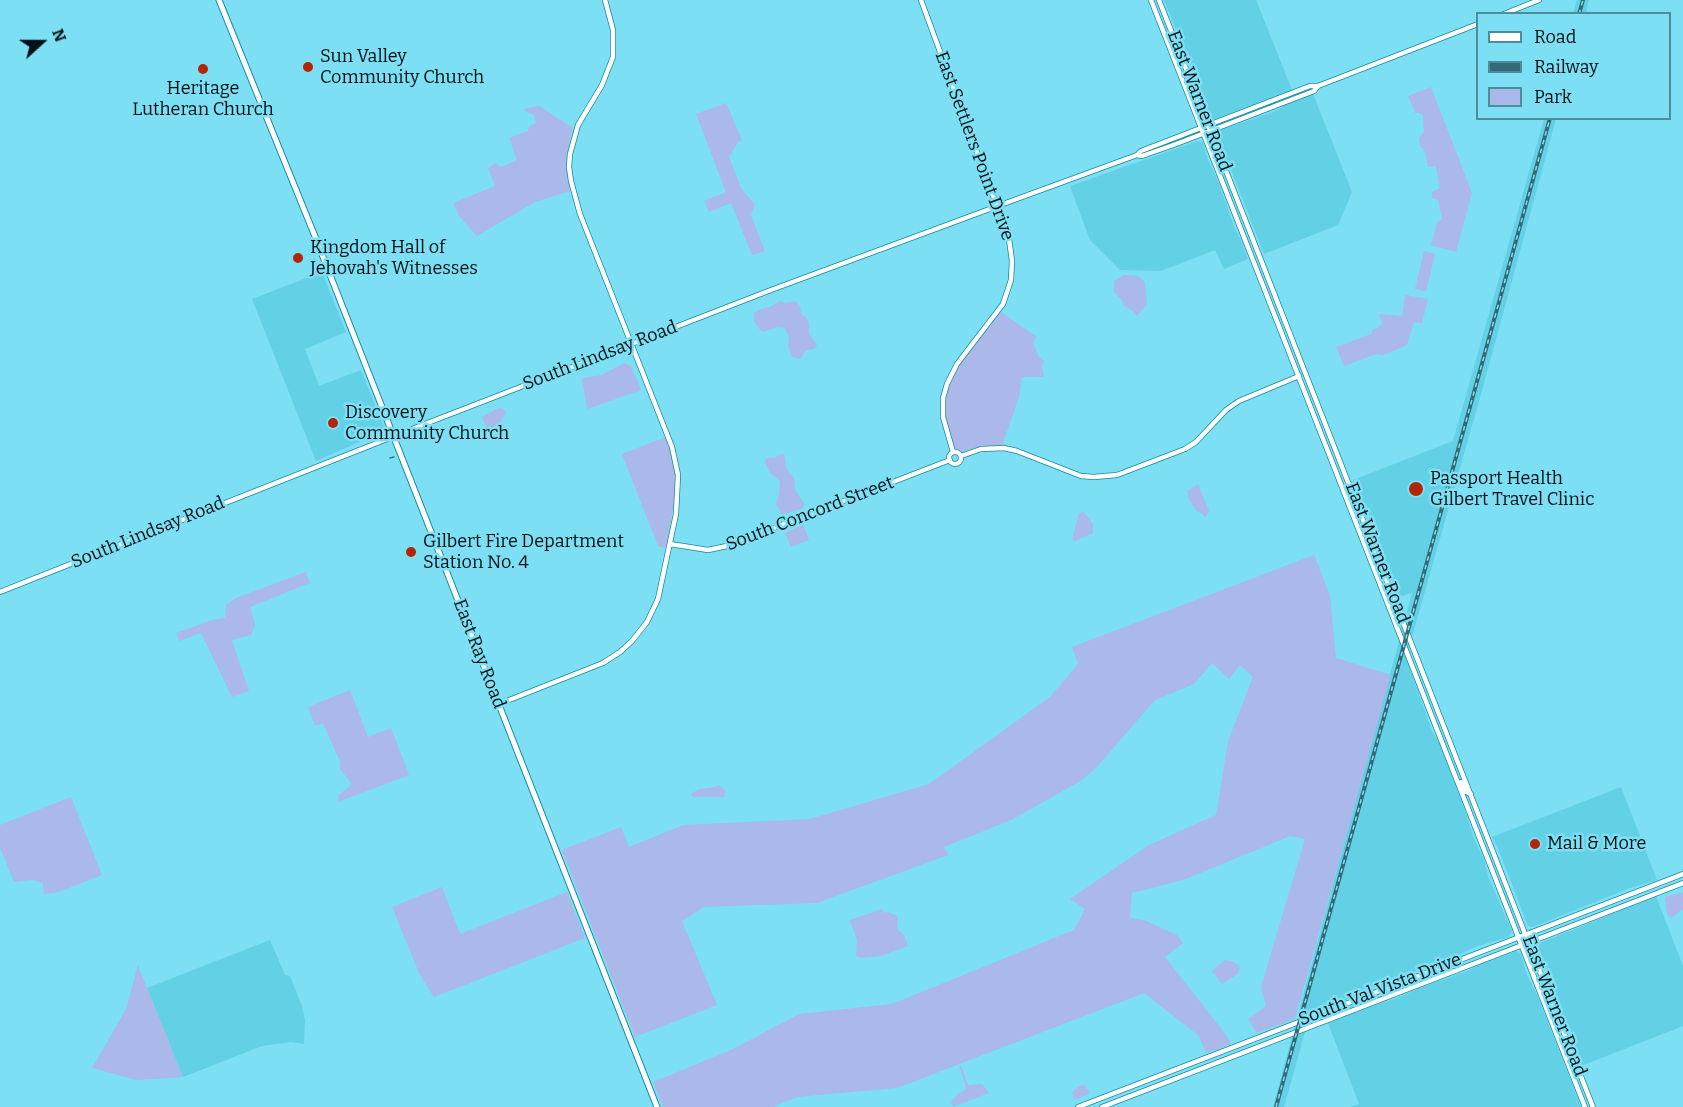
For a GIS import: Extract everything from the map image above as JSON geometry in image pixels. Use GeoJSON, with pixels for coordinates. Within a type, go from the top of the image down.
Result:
{"type":"FeatureCollection","features":[{"type":"Feature","properties":{"kind":"main road","name":"East Ray Road"},"geometry":{"type":"LineString","coordinates":[[219,0],[394,436],[657,1107]]}},
{"type":"Feature","properties":{"kind":"main road"},"geometry":{"type":"LineString","coordinates":[[499,704],[598,665],[626,646],[642,629],[656,604],[678,498],[676,462],[672,447],[580,214],[569,167],[578,125],[603,85],[613,57],[613,30],[605,0]]}},
{"type":"Feature","properties":{"kind":"main road","name":"East Settlers Point Drive"},"geometry":{"type":"LineString","coordinates":[[921,0],[1011,247],[1011,280],[1006,297],[999,310],[957,364],[943,398],[943,422],[953,452]]}},
{"type":"Feature","properties":{"kind":"main road","name":"East Warner Road"},"geometry":{"type":"LineString","coordinates":[[1151,0],[1584,1107]]}},
{"type":"Feature","properties":{"kind":"main road","name":"East Warner Road"},"geometry":{"type":"LineString","coordinates":[[1160,0],[1593,1107]]}},
{"type":"Feature","properties":{"kind":"main road"},"geometry":{"type":"LineString","coordinates":[[1509,12],[1539,0]]}},
{"type":"Feature","properties":{"kind":"main road","name":"South Lindsay Road"},"geometry":{"type":"LineString","coordinates":[[1210,128],[1300,90],[1318,86],[1476,25]]}},
{"type":"Feature","properties":{"kind":"main road"},"geometry":{"type":"LineString","coordinates":[[1162,29],[1170,26]]}},
{"type":"Feature","properties":{"kind":"main road","name":"South Lindsay Road"},"geometry":{"type":"LineString","coordinates":[[0,592],[632,344],[997,206],[1137,155],[1142,156],[1202,131],[1314,91],[1318,86]]}},
{"type":"Feature","properties":{"kind":"main road"},"geometry":{"type":"LineString","coordinates":[[1282,103],[1300,90]]}},
{"type":"Feature","properties":{"kind":"main road"},"geometry":{"type":"LineString","coordinates":[[1242,233],[1250,230]]}},
{"type":"Feature","properties":{"kind":"main road"},"geometry":{"type":"LineString","coordinates":[[961,456],[953,452],[950,460],[954,464],[958,463],[961,456],[981,449],[1000,448],[1017,451],[1081,476],[1117,475],[1185,449],[1196,442],[1226,410],[1239,401],[1299,376]]}},
{"type":"Feature","properties":{"kind":"main road","name":"South Concord Street"},"geometry":{"type":"LineString","coordinates":[[670,544],[708,550],[727,546],[950,460]]}},
{"type":"Feature","properties":{"kind":"main road"},"geometry":{"type":"LineString","coordinates":[[1440,736],[1448,733]]}},
{"type":"Feature","properties":{"kind":"main road"},"geometry":{"type":"LineString","coordinates":[[1452,767],[1466,792],[1471,794]]}},
{"type":"Feature","properties":{"kind":"main road"},"geometry":{"type":"LineString","coordinates":[[1483,846],[1491,843]]}},
{"type":"Feature","properties":{"kind":"main road","name":"South Val Vista Drive"},"geometry":{"type":"LineString","coordinates":[[1078,1107],[1683,874]]}},
{"type":"Feature","properties":{"kind":"main road","name":"South Val Vista Drive"},"geometry":{"type":"LineString","coordinates":[[1102,1107],[1683,882]]}},
{"type":"Feature","properties":{"kind":"main road"},"geometry":{"type":"LineString","coordinates":[[1615,900],[1618,908]]}},
{"type":"Feature","properties":{"kind":"main road"},"geometry":{"type":"LineString","coordinates":[[1407,980],[1410,988]]}},
{"type":"Feature","properties":{"kind":"main road"},"geometry":{"type":"LineString","coordinates":[[1323,1012],[1326,1020]]}},
{"type":"Feature","properties":{"kind":"main road"},"geometry":{"type":"LineString","coordinates":[[1549,1016],[1557,1013]]}},
{"type":"Feature","properties":{"kind":"main road"},"geometry":{"type":"LineString","coordinates":[[1567,1062],[1575,1059]]}},
{"type":"Feature","properties":{"kind":"shaded area"},"geometry":{"type":"Polygon","coordinates":[[[1164,0],[1256,0],[1292,90],[1212,120],[1164,0]]]}},
{"type":"Feature","properties":{"kind":"shaded area"},"geometry":{"type":"Polygon","coordinates":[[[1577,0],[1589,0],[1586,12],[1573,12],[1577,0]]]}},
{"type":"Feature","properties":{"kind":"shaded area"},"geometry":{"type":"Polygon","coordinates":[[[1313,94],[1352,192],[1338,225],[1264,254],[1217,134],[1221,130],[1276,111],[1313,94]]]}},
{"type":"Feature","properties":{"kind":"shaded area"},"geometry":{"type":"Polygon","coordinates":[[[1544,120],[1556,120],[1406,658],[1432,731],[1440,744],[1475,841],[1484,859],[1488,876],[1512,931],[1508,937],[1475,947],[1447,961],[1366,990],[1310,1014],[1284,1107],[1273,1107],[1412,593],[1398,597],[1353,480],[1453,441],[1544,120]]]}},
{"type":"Feature","properties":{"kind":"shaded area"},"geometry":{"type":"Polygon","coordinates":[[[1198,141],[1203,143],[1248,259],[1224,269],[1215,250],[1161,271],[1120,270],[1090,240],[1070,186],[1198,141]]]}},
{"type":"Feature","properties":{"kind":"shaded area"},"geometry":{"type":"Polygon","coordinates":[[[322,272],[346,332],[305,349],[319,386],[361,370],[385,430],[382,434],[316,461],[252,299],[322,272]]]}},
{"type":"Feature","properties":{"kind":"shaded area"},"geometry":{"type":"Polygon","coordinates":[[[1621,787],[1657,880],[1630,888],[1533,927],[1528,926],[1492,837],[1621,787]]]}},
{"type":"Feature","properties":{"kind":"shaded area"},"geometry":{"type":"Polygon","coordinates":[[[1656,896],[1683,966],[1683,1026],[1581,1066],[1553,993],[1538,944],[1656,896]]]}},
{"type":"Feature","properties":{"kind":"shaded area"},"geometry":{"type":"Polygon","coordinates":[[[270,940],[285,975],[290,976],[302,1006],[305,1020],[304,1044],[291,1042],[262,1046],[183,1077],[147,988],[270,940]]]}},
{"type":"Feature","properties":{"kind":"shaded area"},"geometry":{"type":"Polygon","coordinates":[[[1516,951],[1521,954],[1527,975],[1538,997],[1581,1107],[1351,1107],[1359,1104],[1328,1023],[1516,951]]]}},
{"type":"Feature","properties":{"kind":"green space"},"geometry":{"type":"Polygon","coordinates":[[[1431,87],[1472,193],[1456,252],[1431,245],[1437,223],[1442,219],[1438,200],[1432,198],[1432,192],[1440,188],[1436,166],[1428,167],[1424,149],[1420,146],[1419,138],[1424,132],[1423,115],[1415,113],[1408,96],[1431,87]]]}},
{"type":"Feature","properties":{"kind":"green space"},"geometry":{"type":"Polygon","coordinates":[[[726,103],[742,140],[738,142],[729,157],[742,190],[755,204],[751,215],[765,251],[752,255],[731,203],[709,212],[704,201],[726,192],[696,114],[726,103]]]}},
{"type":"Feature","properties":{"kind":"green space"},"geometry":{"type":"Polygon","coordinates":[[[539,106],[573,128],[567,165],[570,191],[535,202],[477,236],[459,216],[453,203],[495,186],[488,168],[495,163],[501,167],[517,160],[509,138],[528,131],[529,126],[536,123],[534,115],[524,109],[539,106]]]}},
{"type":"Feature","properties":{"kind":"green space"},"geometry":{"type":"Polygon","coordinates":[[[1424,251],[1435,254],[1426,291],[1415,289],[1424,251]]]}},
{"type":"Feature","properties":{"kind":"green space"},"geometry":{"type":"Polygon","coordinates":[[[1124,275],[1138,276],[1145,282],[1147,304],[1137,316],[1124,306],[1121,299],[1114,293],[1114,281],[1124,275]]]}},
{"type":"Feature","properties":{"kind":"green space"},"geometry":{"type":"Polygon","coordinates":[[[1405,295],[1428,299],[1422,323],[1414,322],[1407,345],[1383,355],[1376,354],[1344,366],[1336,347],[1371,334],[1373,329],[1378,328],[1382,323],[1379,315],[1381,314],[1402,316],[1405,295]]]}},
{"type":"Feature","properties":{"kind":"green space"},"geometry":{"type":"Polygon","coordinates":[[[780,301],[785,303],[795,301],[800,306],[801,314],[807,318],[809,323],[809,334],[817,345],[814,349],[806,350],[800,359],[792,357],[785,328],[778,327],[762,332],[754,322],[754,313],[780,301]]]}},
{"type":"Feature","properties":{"kind":"green space"},"geometry":{"type":"Polygon","coordinates":[[[1001,312],[1037,337],[1033,342],[1039,357],[1044,361],[1042,366],[1044,377],[1022,377],[1019,397],[1002,446],[982,446],[960,452],[955,450],[946,423],[945,405],[948,390],[958,366],[1001,312]]]}},
{"type":"Feature","properties":{"kind":"green space"},"geometry":{"type":"Polygon","coordinates":[[[624,363],[631,366],[641,390],[587,409],[582,378],[602,375],[624,363]]]}},
{"type":"Feature","properties":{"kind":"green space"},"geometry":{"type":"Polygon","coordinates":[[[499,408],[504,409],[506,414],[492,431],[488,431],[482,417],[499,408]]]}},
{"type":"Feature","properties":{"kind":"green space"},"geometry":{"type":"Polygon","coordinates":[[[666,437],[673,458],[676,485],[666,548],[658,546],[622,454],[666,437]]]}},
{"type":"Feature","properties":{"kind":"green space"},"geometry":{"type":"Polygon","coordinates":[[[784,453],[787,470],[794,478],[795,490],[804,503],[803,508],[782,515],[776,504],[780,482],[770,473],[765,462],[766,458],[774,458],[784,453]]]}},
{"type":"Feature","properties":{"kind":"green space"},"geometry":{"type":"Polygon","coordinates":[[[1198,484],[1209,511],[1206,517],[1196,510],[1187,491],[1198,484]]]}},
{"type":"Feature","properties":{"kind":"green space"},"geometry":{"type":"Polygon","coordinates":[[[1084,512],[1093,524],[1093,533],[1075,541],[1072,540],[1079,513],[1084,512]]]}},
{"type":"Feature","properties":{"kind":"green space"},"geometry":{"type":"Polygon","coordinates":[[[803,525],[809,540],[791,547],[785,533],[803,525]]]}},
{"type":"Feature","properties":{"kind":"green space"},"geometry":{"type":"Polygon","coordinates":[[[1314,555],[1330,595],[1336,658],[1391,675],[1295,1019],[1257,1033],[1248,1019],[1266,1006],[1261,987],[1305,839],[1290,836],[1186,879],[1132,893],[1130,918],[1144,920],[1177,935],[1183,943],[1165,957],[1231,1044],[1206,1053],[1199,1036],[1144,993],[897,1088],[797,1097],[773,1107],[663,1107],[653,1082],[733,1049],[799,1014],[892,1004],[1074,930],[1085,909],[1070,899],[1149,845],[1216,815],[1228,741],[1253,677],[1240,665],[1229,679],[1212,663],[1194,684],[1155,700],[1095,769],[1079,782],[1011,820],[944,847],[948,855],[817,903],[704,907],[682,921],[717,1005],[635,1037],[562,850],[621,827],[629,847],[683,825],[810,819],[929,784],[1050,697],[1078,664],[1072,647],[1314,555]]]}},
{"type":"Feature","properties":{"kind":"green space"},"geometry":{"type":"Polygon","coordinates":[[[306,572],[310,583],[250,607],[255,625],[251,635],[232,640],[249,691],[232,697],[201,633],[179,641],[176,633],[212,620],[225,618],[226,605],[236,598],[306,572]]]}},
{"type":"Feature","properties":{"kind":"green space"},"geometry":{"type":"Polygon","coordinates":[[[350,690],[368,737],[391,728],[409,775],[338,802],[339,795],[352,784],[340,769],[340,762],[323,723],[315,726],[308,707],[350,690]]]}},
{"type":"Feature","properties":{"kind":"green space"},"geometry":{"type":"Polygon","coordinates":[[[720,785],[726,791],[724,797],[693,797],[691,794],[699,789],[720,785]]]}},
{"type":"Feature","properties":{"kind":"green space"},"geometry":{"type":"Polygon","coordinates":[[[71,797],[102,875],[56,893],[44,894],[43,883],[32,880],[14,882],[0,848],[0,825],[71,797]]]}},
{"type":"Feature","properties":{"kind":"green space"},"geometry":{"type":"Polygon","coordinates":[[[442,887],[460,934],[567,892],[585,938],[434,997],[420,975],[392,907],[442,887]]]}},
{"type":"Feature","properties":{"kind":"green space"},"geometry":{"type":"Polygon","coordinates":[[[1683,893],[1683,909],[1671,918],[1667,914],[1665,897],[1683,893]]]}},
{"type":"Feature","properties":{"kind":"green space"},"geometry":{"type":"Polygon","coordinates":[[[882,909],[884,913],[888,912],[898,916],[897,929],[904,935],[908,946],[881,956],[861,958],[856,956],[857,940],[850,920],[882,909]]]}},
{"type":"Feature","properties":{"kind":"green space"},"geometry":{"type":"Polygon","coordinates":[[[1225,960],[1240,966],[1238,974],[1222,984],[1212,971],[1225,960]]]}},
{"type":"Feature","properties":{"kind":"green space"},"geometry":{"type":"Polygon","coordinates":[[[138,965],[183,1077],[137,1080],[92,1068],[126,1009],[138,965]]]}},
{"type":"Feature","properties":{"kind":"green space"},"geometry":{"type":"Polygon","coordinates":[[[959,1065],[961,1065],[968,1085],[982,1084],[989,1093],[953,1107],[951,1102],[966,1087],[959,1065]]]}},
{"type":"Feature","properties":{"kind":"green space"},"geometry":{"type":"Polygon","coordinates":[[[1084,1084],[1089,1094],[1074,1100],[1072,1093],[1084,1084]]]}},
{"type":"Feature","properties":{"kind":"waterway"},"geometry":{"type":"LineString","coordinates":[[390,458],[394,457]]}},
{"type":"Feature","properties":{"kind":"railway"},"geometry":{"type":"LineString","coordinates":[[1580,12],[1583,0]]}},
{"type":"Feature","properties":{"kind":"railway"},"geometry":{"type":"LineString","coordinates":[[1276,1107],[1549,120]]}},
{"type":"Feature","properties":{"kind":"place","name":"Sun Valley Community Church"},"geometry":{"type":"Point","coordinates":[308,67]}},
{"type":"Feature","properties":{"kind":"place","name":"Heritage Lutheran Church"},"geometry":{"type":"Point","coordinates":[203,69]}},
{"type":"Feature","properties":{"kind":"place","name":"Kingdom Hall of Jehovah's Witnesses"},"geometry":{"type":"Point","coordinates":[298,258]}},
{"type":"Feature","properties":{"kind":"place","name":"Discovery Community Church"},"geometry":{"type":"Point","coordinates":[333,423]}},
{"type":"Feature","properties":{"kind":"place","name":"Passport Health Gilbert Travel Clinic"},"geometry":{"type":"Point","coordinates":[1416,489]}},
{"type":"Feature","properties":{"kind":"place","name":"Gilbert Fire Department Station No. 4"},"geometry":{"type":"Point","coordinates":[411,552]}},
{"type":"Feature","properties":{"kind":"place","name":"Mail & More"},"geometry":{"type":"Point","coordinates":[1535,844]}}]}
